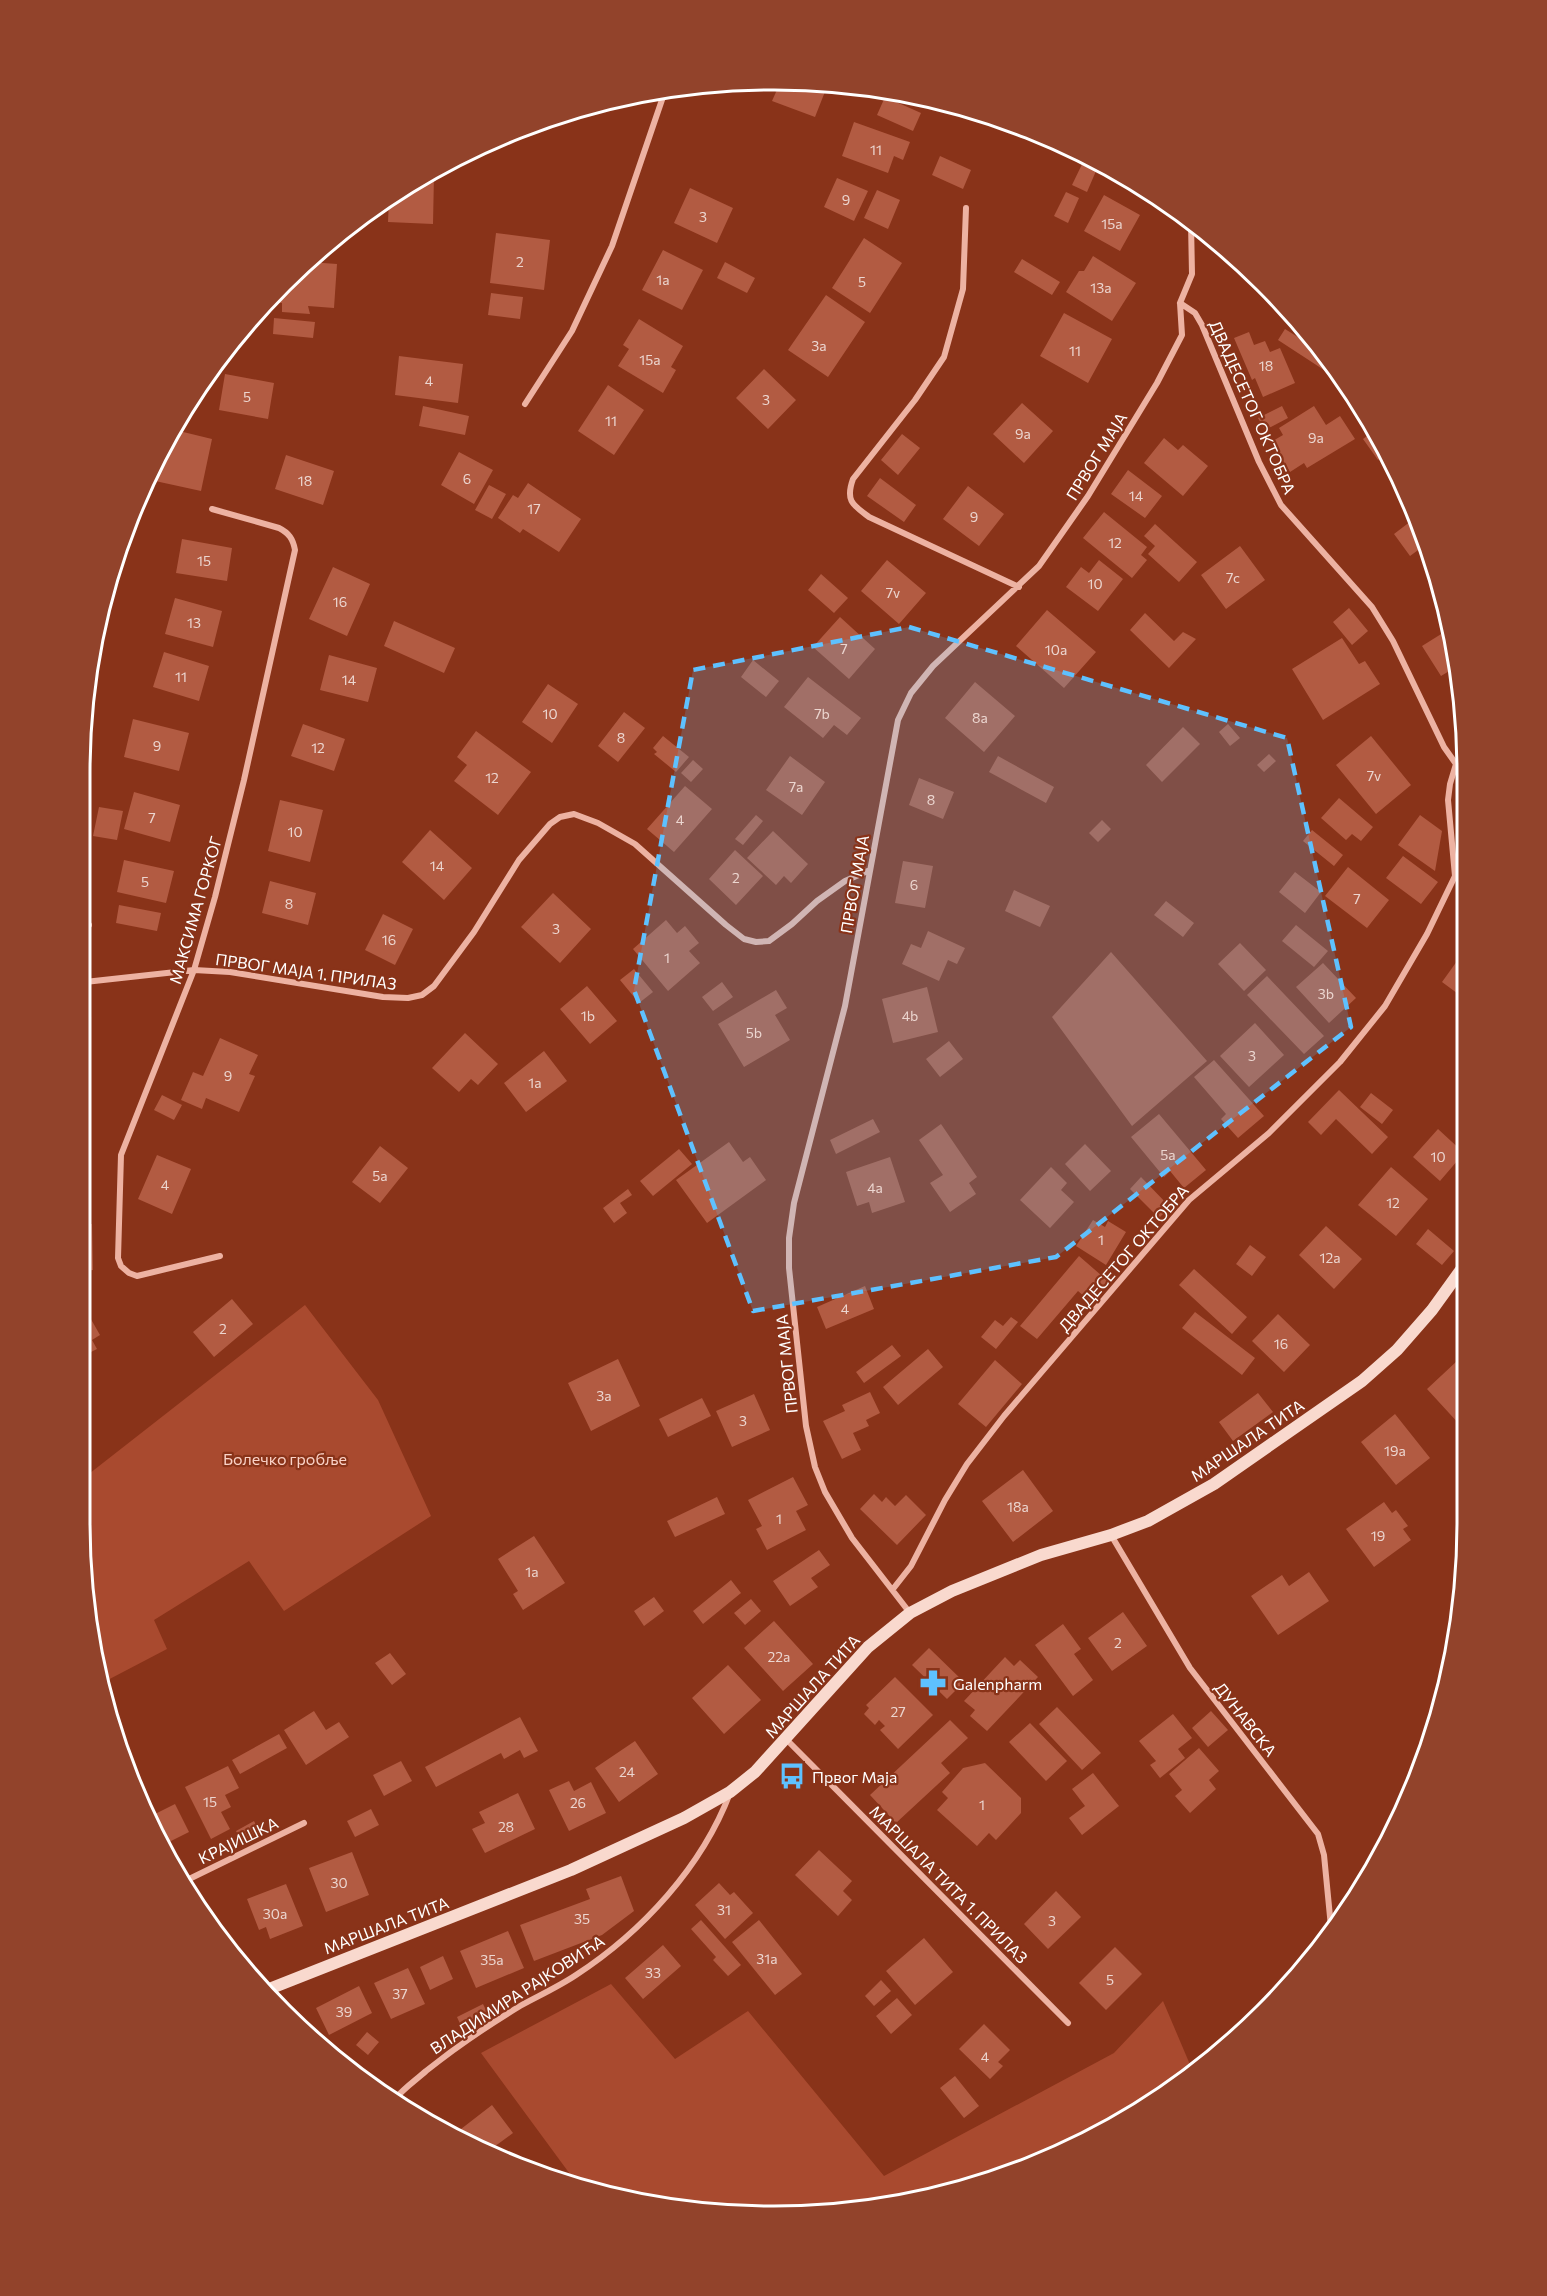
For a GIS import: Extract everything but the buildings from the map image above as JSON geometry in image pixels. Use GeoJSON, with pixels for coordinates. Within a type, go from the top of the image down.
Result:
{"type":"FeatureCollection","features":[{"type":"Feature","properties":{"kind":"street"},"geometry":{"type":"LineString","coordinates":[[525,404],[572,331],[612,246],[662,99]]}},
{"type":"Feature","properties":{"kind":"street"},"geometry":{"type":"LineString","coordinates":[[966,208],[963,289],[944,357],[915,400],[853,479],[849,490],[850,498],[855,507],[869,517],[1019,587]]}},
{"type":"Feature","properties":{"kind":"street","name":"ПРВОГ МАЈА"},"geometry":{"type":"LineString","coordinates":[[910,1613],[852,1538],[836,1513],[814,1467],[806,1426],[789,1268],[789,1238],[794,1203],[845,1006],[898,720],[911,693],[933,666],[1039,566],[1088,496],[1157,383],[1182,335],[1180,303],[1192,274],[1191,232]]}},
{"type":"Feature","properties":{"kind":"street","name":"ДВАДЕСЕТОГ ОКТОБРА"},"geometry":{"type":"LineString","coordinates":[[1180,303],[1195,313],[1202,325],[1259,462],[1281,505],[1372,607],[1393,641],[1444,747],[1456,764]]}},
{"type":"Feature","properties":{"kind":"street","name":"МАКСИМА ГОРКОГ"},"geometry":{"type":"LineString","coordinates":[[212,509],[288,532],[295,550],[242,790],[215,897],[194,970],[121,1155],[117,1247],[122,1266],[129,1273],[137,1276],[220,1256]]}},
{"type":"Feature","properties":{"kind":"street"},"geometry":{"type":"LineString","coordinates":[[1455,876],[1448,800],[1456,764]]}},
{"type":"Feature","properties":{"kind":"street","name":"ПРВОГ МАЈА 1. ПРИЛАЗ"},"geometry":{"type":"LineString","coordinates":[[90,982],[194,970],[230,972],[383,997],[408,998],[422,995],[444,975],[519,860],[550,824],[560,816],[574,814],[634,844],[726,925],[744,939],[756,942],[769,941],[845,881],[870,870]]}},
{"type":"Feature","properties":{"kind":"street","name":"ДВАДЕСЕТОГ ОКТОБРА"},"geometry":{"type":"LineString","coordinates":[[893,1589],[911,1566],[945,1500],[967,1464],[1004,1416],[1189,1200],[1285,1117],[1340,1062],[1385,1006],[1427,934],[1455,876]]}},
{"type":"Feature","properties":{"kind":"street","name":"МАРШАЛА ТИТА"},"geometry":{"type":"LineString","coordinates":[[273,1987],[571,1870],[684,1818],[730,1792],[755,1772],[868,1647],[910,1613],[952,1591],[1041,1555],[1111,1535],[1148,1521],[1214,1484],[1362,1381],[1397,1350],[1457,1275]]}},
{"type":"Feature","properties":{"kind":"street","name":"ДУНАВСКА"},"geometry":{"type":"LineString","coordinates":[[1111,1535],[1190,1668],[1318,1834],[1324,1855],[1330,1919]]}},
{"type":"Feature","properties":{"kind":"street","name":"МАРШАЛА ТИТА 1. ПРИЛАЗ"},"geometry":{"type":"LineString","coordinates":[[786,1739],[1068,2023]]}},
{"type":"Feature","properties":{"kind":"street","name":"ВЛАДИМИРА РАЈКОВИЋА"},"geometry":{"type":"LineString","coordinates":[[400,2095],[448,2054],[520,2006],[575,1975],[613,1948],[678,1882],[698,1856],[719,1821],[730,1792]]}},
{"type":"Feature","properties":{"kind":"street","name":"КРАЈИШКА"},"geometry":{"type":"LineString","coordinates":[[191,1878],[304,1823]]}},
{"type":"Feature","properties":{"kind":"highlighted area"},"geometry":{"type":"Polygon","coordinates":[[[909,627],[1287,738],[1351,1027],[1056,1257],[753,1311],[634,990],[693,670],[909,627]]]}},
{"type":"Feature","properties":{"kind":"green space","name":"Болечко гробље"},"geometry":{"type":"Polygon","coordinates":[[[305,1305],[378,1400],[431,1516],[284,1611],[249,1561],[154,1620],[167,1649],[108,1680],[96,1612],[91,1567],[90,1473],[305,1305]]]}},
{"type":"Feature","properties":{"kind":"green space"},"geometry":{"type":"Polygon","coordinates":[[[611,1984],[675,2059],[748,2011],[884,2176],[1114,2053],[1163,2001],[1190,2065],[1153,2091],[1076,2136],[993,2170],[907,2193],[818,2205],[774,2206],[729,2205],[684,2200],[640,2193],[571,2175],[481,2053],[611,1984]]]}},
{"type":"Feature","properties":{"kind":"place","name":"Galenpharm"},"geometry":{"type":"Point","coordinates":[933,1683]}},
{"type":"Feature","properties":{"kind":"place","name":"Првог Маја"},"geometry":{"type":"Point","coordinates":[792,1776]}}]}
